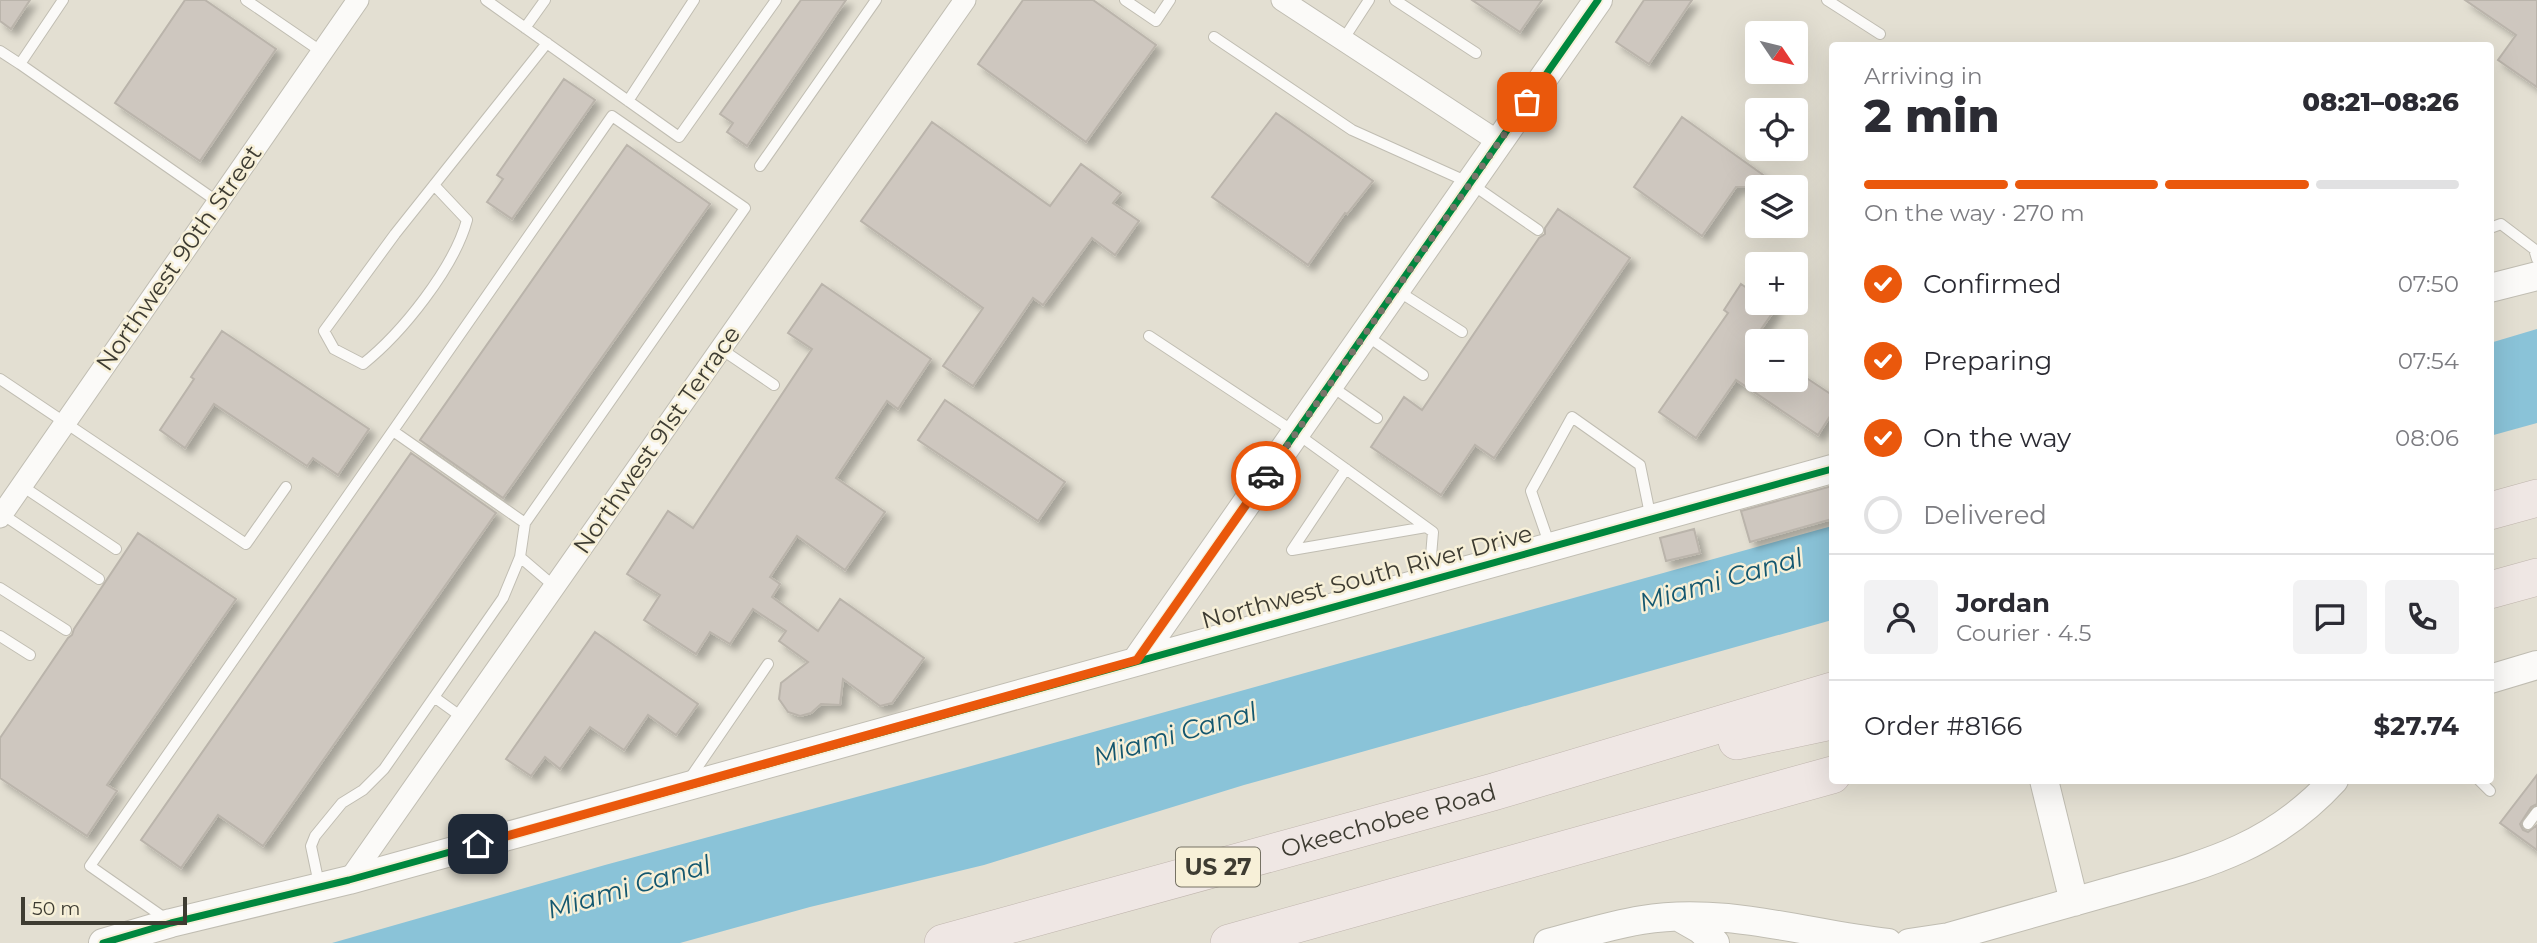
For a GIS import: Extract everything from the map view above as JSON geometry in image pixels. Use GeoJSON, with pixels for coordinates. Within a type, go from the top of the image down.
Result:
{"type":"FeatureCollection","features":[{"type":"Feature","properties":{"kind":"highway"},"geometry":{"type":"LineString","coordinates":[[2494,510],[2537,498]]}},
{"type":"Feature","properties":{"kind":"highway"},"geometry":{"type":"LineString","coordinates":[[2494,589],[2537,577]]}},
{"type":"Feature","properties":{"kind":"highway","name":"Okeechobee Road"},"geometry":{"type":"LineString","coordinates":[[943,943],[1493,792],[1829,692]]}},
{"type":"Feature","properties":{"kind":"highway"},"geometry":{"type":"LineString","coordinates":[[1493,792],[1829,722]]}},
{"type":"Feature","properties":{"kind":"highway"},"geometry":{"type":"LineString","coordinates":[[1229,943],[1829,776]]}},
{"type":"Feature","properties":{"kind":"street","name":"Northwest 90th Street"},"geometry":{"type":"LineString","coordinates":[[1,515],[358,0]]}},
{"type":"Feature","properties":{"kind":"street","name":"Northwest 91st Terrace"},"geometry":{"type":"LineString","coordinates":[[349,880],[965,0]]}},
{"type":"Feature","properties":{"kind":"street"},"geometry":{"type":"LineString","coordinates":[[1282,0],[1499,142]]}},
{"type":"Feature","properties":{"kind":"street"},"geometry":{"type":"LineString","coordinates":[[1137,660],[1598,0]]}},
{"type":"Feature","properties":{"kind":"street"},"geometry":{"type":"LineString","coordinates":[[2494,287],[2537,276]]}},
{"type":"Feature","properties":{"kind":"street","name":"Northwest South River Drive"},"geometry":{"type":"LineString","coordinates":[[103,943],[171,923],[349,880],[1829,470]]}},
{"type":"Feature","properties":{"kind":"street"},"geometry":{"type":"LineString","coordinates":[[2494,678],[2537,665]]}},
{"type":"Feature","properties":{"kind":"street"},"geometry":{"type":"LineString","coordinates":[[2045,784],[2074,902]]}},
{"type":"Feature","properties":{"kind":"street"},"geometry":{"type":"LineString","coordinates":[[1909,943],[1949,937],[2203,865],[2252,845],[2317,800],[2331,784]]}},
{"type":"Feature","properties":{"kind":"street"},"geometry":{"type":"LineString","coordinates":[[1679,917],[1700,929],[1715,943]]}},
{"type":"Feature","properties":{"kind":"street"},"geometry":{"type":"LineString","coordinates":[[1548,943],[1589,938],[1644,919],[1679,917],[1742,919],[1888,943]]}},
{"type":"Feature","properties":{"kind":"street"},"geometry":{"type":"LineString","coordinates":[[1759,943],[1793,928]]}},
{"type":"Feature","properties":{"kind":"lane"},"geometry":{"type":"LineString","coordinates":[[20,64],[63,0]]}},
{"type":"Feature","properties":{"kind":"lane"},"geometry":{"type":"LineString","coordinates":[[246,0],[322,52]]}},
{"type":"Feature","properties":{"kind":"lane"},"geometry":{"type":"LineString","coordinates":[[486,0],[679,137],[776,0]]}},
{"type":"Feature","properties":{"kind":"lane"},"geometry":{"type":"LineString","coordinates":[[525,28],[545,0]]}},
{"type":"Feature","properties":{"kind":"lane"},"geometry":{"type":"LineString","coordinates":[[628,101],[694,0]]}},
{"type":"Feature","properties":{"kind":"lane"},"geometry":{"type":"LineString","coordinates":[[761,166],[876,0]]}},
{"type":"Feature","properties":{"kind":"lane"},"geometry":{"type":"LineString","coordinates":[[1125,0],[1156,21],[1170,0]]}},
{"type":"Feature","properties":{"kind":"lane"},"geometry":{"type":"LineString","coordinates":[[1343,40],[1369,0]]}},
{"type":"Feature","properties":{"kind":"lane"},"geometry":{"type":"LineString","coordinates":[[1395,0],[1476,53]]}},
{"type":"Feature","properties":{"kind":"lane"},"geometry":{"type":"LineString","coordinates":[[1827,0],[1881,34]]}},
{"type":"Feature","properties":{"kind":"lane"},"geometry":{"type":"LineString","coordinates":[[1214,37],[1352,130],[1470,183],[1538,230]]}},
{"type":"Feature","properties":{"kind":"lane"},"geometry":{"type":"LineString","coordinates":[[434,185],[467,220],[461,239],[439,278],[385,347],[363,364],[334,349],[324,331],[434,185],[547,43]]}},
{"type":"Feature","properties":{"kind":"lane"},"geometry":{"type":"LineString","coordinates":[[0,51],[218,202]]}},
{"type":"Feature","properties":{"kind":"lane"},"geometry":{"type":"LineString","coordinates":[[171,923],[90,866],[612,116],[745,208],[525,523],[520,557],[503,597],[384,769],[363,790],[342,803],[315,836],[311,846],[320,887]]}},
{"type":"Feature","properties":{"kind":"lane"},"geometry":{"type":"LineString","coordinates":[[2494,227],[2501,224],[2534,249],[2537,260]]}},
{"type":"Feature","properties":{"kind":"lane"},"geometry":{"type":"LineString","coordinates":[[1396,289],[1462,332]]}},
{"type":"Feature","properties":{"kind":"lane"},"geometry":{"type":"LineString","coordinates":[[1364,334],[1423,375]]}},
{"type":"Feature","properties":{"kind":"lane"},"geometry":{"type":"LineString","coordinates":[[1149,336],[1296,433],[1433,532],[1429,580]]}},
{"type":"Feature","properties":{"kind":"lane"},"geometry":{"type":"LineString","coordinates":[[721,349],[774,385]]}},
{"type":"Feature","properties":{"kind":"lane"},"geometry":{"type":"LineString","coordinates":[[0,379],[246,544],[286,487]]}},
{"type":"Feature","properties":{"kind":"lane"},"geometry":{"type":"LineString","coordinates":[[1329,385],[1377,418]]}},
{"type":"Feature","properties":{"kind":"lane"},"geometry":{"type":"LineString","coordinates":[[1550,547],[1531,491],[1572,417],[1640,465],[1651,519]]}},
{"type":"Feature","properties":{"kind":"lane"},"geometry":{"type":"LineString","coordinates":[[393,431],[525,523]]}},
{"type":"Feature","properties":{"kind":"lane"},"geometry":{"type":"LineString","coordinates":[[1346,469],[1292,550],[1426,527]]}},
{"type":"Feature","properties":{"kind":"lane"},"geometry":{"type":"LineString","coordinates":[[22,486],[116,548]]}},
{"type":"Feature","properties":{"kind":"lane"},"geometry":{"type":"LineString","coordinates":[[1,515],[99,579]]}},
{"type":"Feature","properties":{"kind":"lane"},"geometry":{"type":"LineString","coordinates":[[520,557],[555,587]]}},
{"type":"Feature","properties":{"kind":"lane"},"geometry":{"type":"LineString","coordinates":[[0,588],[66,630]]}},
{"type":"Feature","properties":{"kind":"lane"},"geometry":{"type":"LineString","coordinates":[[0,636],[30,655]]}},
{"type":"Feature","properties":{"kind":"lane"},"geometry":{"type":"LineString","coordinates":[[685,786],[768,664]]}},
{"type":"Feature","properties":{"kind":"lane"},"geometry":{"type":"LineString","coordinates":[[434,697],[463,718]]}},
{"type":"Feature","properties":{"kind":"lane"},"geometry":{"type":"LineString","coordinates":[[2483,784],[2490,792]]}},
{"type":"Feature","properties":{"kind":"lane"},"geometry":{"type":"LineString","coordinates":[[2528,824],[2537,812]]}},
{"type":"Feature","properties":{"kind":"water"},"geometry":{"type":"Polygon","coordinates":[[[2537,329],[2537,423],[2494,435],[2494,342],[2537,329]]]}},
{"type":"Feature","properties":{"kind":"water","name":"Miami Canal"},"geometry":{"type":"Polygon","coordinates":[[[1829,527],[1829,621],[1244,785],[984,865],[810,907],[680,943],[332,943],[605,865],[964,768],[1829,527]]]}},
{"type":"Feature","properties":{"kind":"building"},"geometry":{"type":"Polygon","coordinates":[[[0,0],[30,0],[11,29],[0,21],[0,0]]]}},
{"type":"Feature","properties":{"kind":"building"},"geometry":{"type":"Polygon","coordinates":[[[185,0],[205,0],[276,49],[200,161],[115,103],[185,0]]]}},
{"type":"Feature","properties":{"kind":"building"},"geometry":{"type":"Polygon","coordinates":[[[801,0],[846,0],[747,146],[727,132],[733,123],[720,114],[801,0]]]}},
{"type":"Feature","properties":{"kind":"building"},"geometry":{"type":"Polygon","coordinates":[[[1023,0],[1093,0],[1156,45],[1086,142],[978,64],[1023,0]]]}},
{"type":"Feature","properties":{"kind":"building"},"geometry":{"type":"Polygon","coordinates":[[[1472,0],[1542,0],[1520,32],[1472,0]]]}},
{"type":"Feature","properties":{"kind":"building"},"geometry":{"type":"Polygon","coordinates":[[[1644,0],[1692,0],[1649,64],[1616,42],[1644,0]]]}},
{"type":"Feature","properties":{"kind":"building"},"geometry":{"type":"Polygon","coordinates":[[[2465,0],[2537,0],[2537,87],[2498,60],[2516,35],[2465,0]]]}},
{"type":"Feature","properties":{"kind":"building"},"geometry":{"type":"Polygon","coordinates":[[[564,79],[595,100],[512,219],[487,202],[503,179],[497,175],[564,79]]]}},
{"type":"Feature","properties":{"kind":"building"},"geometry":{"type":"Polygon","coordinates":[[[1276,113],[1373,181],[1347,214],[1345,213],[1308,265],[1212,197],[1276,113]]]}},
{"type":"Feature","properties":{"kind":"building"},"geometry":{"type":"Polygon","coordinates":[[[1682,117],[1763,175],[1745,175],[1745,187],[1736,187],[1702,236],[1634,187],[1682,117]]]}},
{"type":"Feature","properties":{"kind":"building"},"geometry":{"type":"Polygon","coordinates":[[[932,122],[1050,206],[1081,164],[1121,193],[1113,203],[1139,221],[1115,255],[1092,238],[1043,305],[1033,298],[973,386],[943,366],[983,308],[861,221],[932,122]]]}},
{"type":"Feature","properties":{"kind":"building"},"geometry":{"type":"Polygon","coordinates":[[[627,145],[710,204],[503,498],[420,440],[627,145]]]}},
{"type":"Feature","properties":{"kind":"building"},"geometry":{"type":"Polygon","coordinates":[[[1558,209],[1630,258],[1494,458],[1475,445],[1441,495],[1371,447],[1404,397],[1422,410],[1539,238],[1545,234],[1545,228],[1558,209]]]}},
{"type":"Feature","properties":{"kind":"building"},"geometry":{"type":"Polygon","coordinates":[[[822,284],[931,359],[898,409],[887,401],[836,478],[885,512],[845,570],[797,536],[770,577],[780,584],[772,597],[818,631],[840,599],[924,658],[892,703],[880,706],[843,679],[840,705],[821,704],[811,713],[800,716],[788,712],[779,699],[781,683],[808,662],[779,641],[786,631],[753,609],[730,644],[710,632],[696,654],[644,620],[660,595],[627,574],[668,511],[693,528],[812,349],[788,333],[822,284]]]}},
{"type":"Feature","properties":{"kind":"building"},"geometry":{"type":"Polygon","coordinates":[[[1741,284],[1745,287],[1745,315],[1771,315],[1761,329],[1745,329],[1745,386],[1736,380],[1696,438],[1659,412],[1728,313],[1724,310],[1741,284]]]}},
{"type":"Feature","properties":{"kind":"building"},"geometry":{"type":"Polygon","coordinates":[[[222,331],[369,429],[338,475],[313,458],[307,466],[214,404],[185,448],[160,430],[222,331]]]}},
{"type":"Feature","properties":{"kind":"building"},"geometry":{"type":"Polygon","coordinates":[[[1808,379],[1829,393],[1829,418],[1818,435],[1754,392],[1808,392],[1808,379]]]}},
{"type":"Feature","properties":{"kind":"building"},"geometry":{"type":"Polygon","coordinates":[[[945,400],[1065,482],[1038,521],[918,440],[945,400]]]}},
{"type":"Feature","properties":{"kind":"building"},"geometry":{"type":"Polygon","coordinates":[[[411,453],[496,513],[263,846],[218,815],[181,868],[141,840],[411,453]]]}},
{"type":"Feature","properties":{"kind":"building"},"geometry":{"type":"Polygon","coordinates":[[[1829,487],[1829,520],[1750,542],[1741,511],[1829,487]]]}},
{"type":"Feature","properties":{"kind":"building"},"geometry":{"type":"Polygon","coordinates":[[[1694,529],[1700,553],[1666,561],[1660,538],[1694,529]]]}},
{"type":"Feature","properties":{"kind":"building"},"geometry":{"type":"Polygon","coordinates":[[[138,533],[236,599],[107,785],[117,791],[87,836],[0,778],[0,738],[72,635],[138,533]]]}},
{"type":"Feature","properties":{"kind":"building"},"geometry":{"type":"Polygon","coordinates":[[[595,632],[698,704],[676,735],[648,715],[624,750],[590,727],[560,769],[545,757],[531,776],[506,759],[595,632]]]}},
{"type":"Feature","properties":{"kind":"building"},"geometry":{"type":"Polygon","coordinates":[[[2537,775],[2537,804],[2531,807],[2520,824],[2523,830],[2528,832],[2537,825],[2537,850],[2500,823],[2537,775]]]}},
{"type":"Feature","properties":{"kind":"cycle path"},"geometry":{"type":"LineString","coordinates":[[1137,660],[1598,0]]}},
{"type":"Feature","properties":{"kind":"cycle path"},"geometry":{"type":"LineString","coordinates":[[103,943],[171,923],[349,880],[1829,470]]}},
{"type":"Feature","properties":{"kind":"way so far"},"geometry":{"type":"LineString","coordinates":[[1266,476],[1527,102]]}},
{"type":"Feature","properties":{"kind":"route"},"geometry":{"type":"LineString","coordinates":[[478,844],[1137,660],[1266,476]]}}]}
